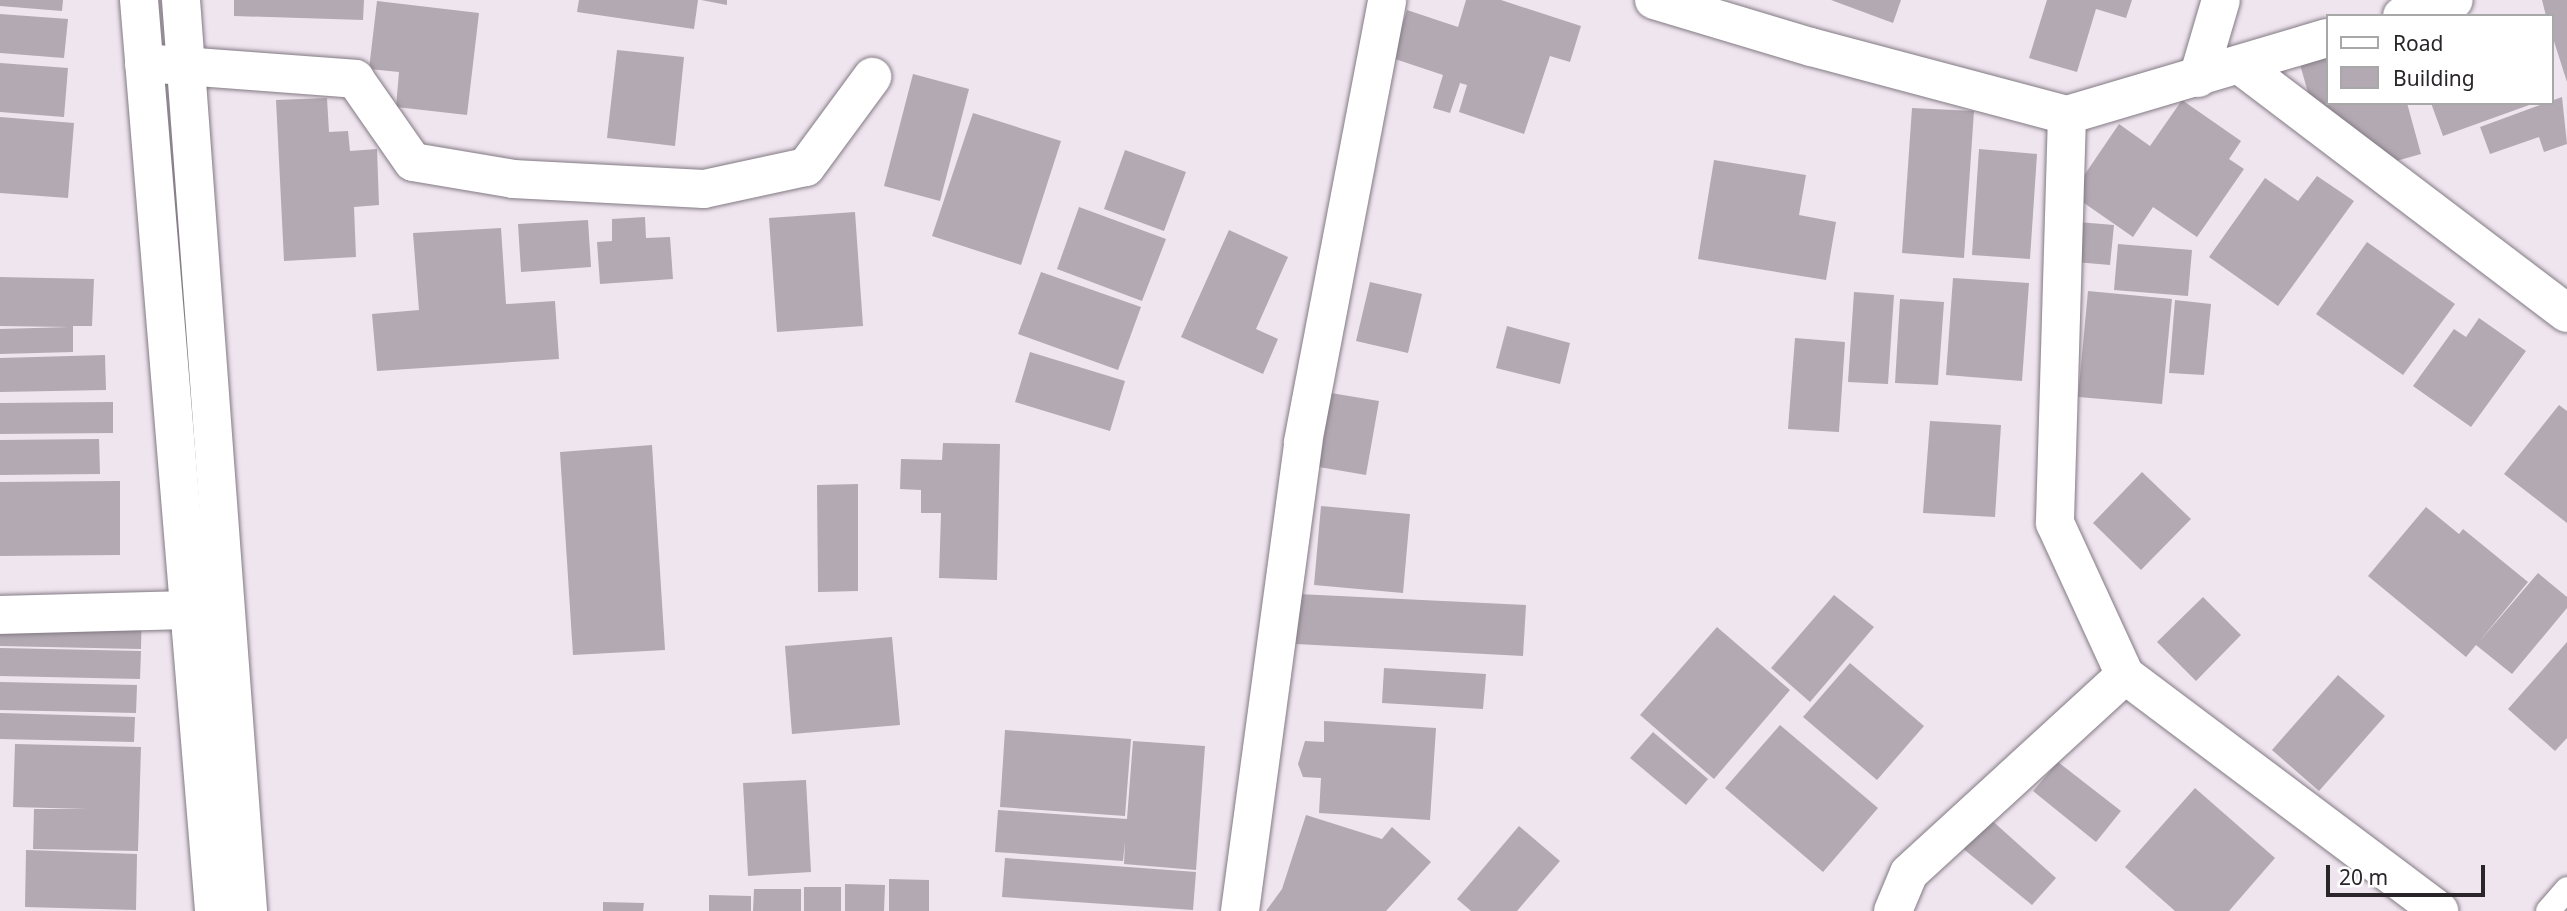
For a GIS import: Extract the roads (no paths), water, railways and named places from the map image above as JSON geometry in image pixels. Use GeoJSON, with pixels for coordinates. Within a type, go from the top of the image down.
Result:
{"type":"FeatureCollection","features":[{"type":"Feature","properties":{"kind":"street"},"geometry":{"type":"LineString","coordinates":[[139,0],[214,911]]}},
{"type":"Feature","properties":{"kind":"street"},"geometry":{"type":"LineString","coordinates":[[181,0],[188,64],[248,911]]}},
{"type":"Feature","properties":{"kind":"street"},"geometry":{"type":"LineString","coordinates":[[1240,911],[1304,442],[1387,0]]}},
{"type":"Feature","properties":{"kind":"street"},"geometry":{"type":"LineString","coordinates":[[1654,0],[1811,47],[2067,115],[2326,38]]}},
{"type":"Feature","properties":{"kind":"street"},"geometry":{"type":"LineString","coordinates":[[2198,78],[2221,0]]}},
{"type":"Feature","properties":{"kind":"street"},"geometry":{"type":"LineString","coordinates":[[2408,14],[2454,0]]}},
{"type":"Feature","properties":{"kind":"street"},"geometry":{"type":"LineString","coordinates":[[144,63],[188,64],[355,79],[413,162],[513,179],[704,189],[806,167],[872,78]]}},
{"type":"Feature","properties":{"kind":"street"},"geometry":{"type":"LineString","coordinates":[[2240,65],[2567,313]]}},
{"type":"Feature","properties":{"kind":"street"},"geometry":{"type":"LineString","coordinates":[[2067,115],[2055,523],[2126,675],[2439,911]]}},
{"type":"Feature","properties":{"kind":"street"},"geometry":{"type":"LineString","coordinates":[[0,615],[188,610]]}},
{"type":"Feature","properties":{"kind":"street"},"geometry":{"type":"LineString","coordinates":[[1892,911],[1909,873],[2126,675]]}},
{"type":"Feature","properties":{"kind":"lane"},"geometry":{"type":"LineString","coordinates":[[2548,911],[2567,889]]}}]}
